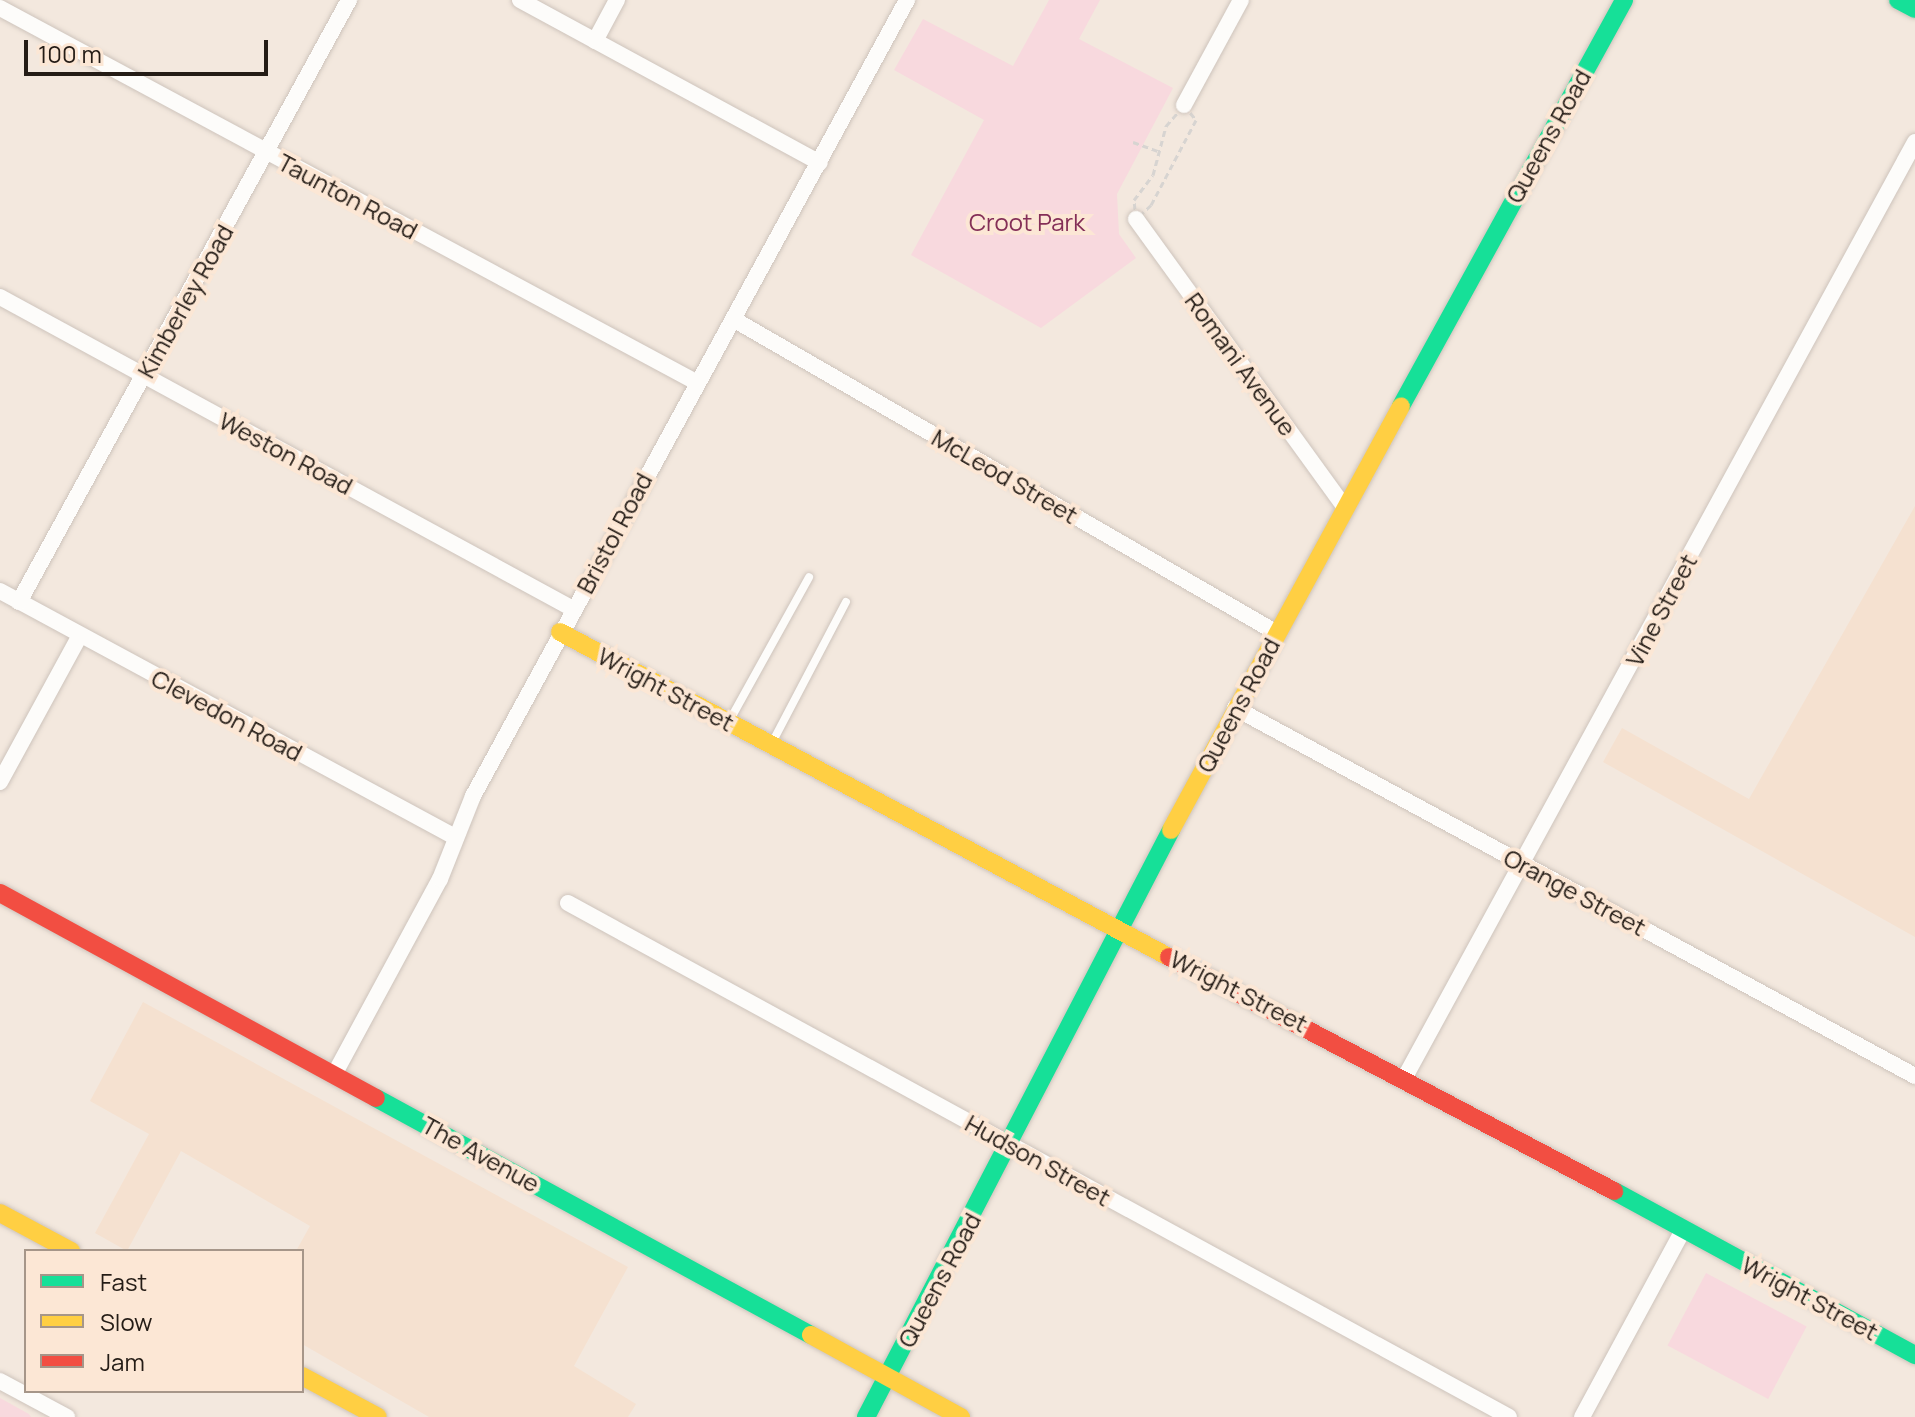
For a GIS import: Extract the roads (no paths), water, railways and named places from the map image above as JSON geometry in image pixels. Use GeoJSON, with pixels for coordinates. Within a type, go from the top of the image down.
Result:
{"type":"FeatureCollection","features":[{"type":"Feature","properties":{"kind":"street","name":"Kimberley Road"},"geometry":{"type":"LineString","coordinates":[[19,602],[349,0]]}},
{"type":"Feature","properties":{"kind":"street"},"geometry":{"type":"LineString","coordinates":[[520,0],[820,163]]}},
{"type":"Feature","properties":{"kind":"street"},"geometry":{"type":"LineString","coordinates":[[595,41],[617,0]]}},
{"type":"Feature","properties":{"kind":"street","name":"Bristol Road"},"geometry":{"type":"LineString","coordinates":[[335,1073],[440,879],[455,837],[560,632],[907,0]]}},
{"type":"Feature","properties":{"kind":"street"},"geometry":{"type":"LineString","coordinates":[[1184,105],[1241,0]]}},
{"type":"Feature","properties":{"kind":"street","name":"Queens Road"},"geometry":{"type":"LineString","coordinates":[[866,1417],[1235,708],[1624,0]]}},
{"type":"Feature","properties":{"kind":"street"},"geometry":{"type":"LineString","coordinates":[[1898,0],[1915,9]]}},
{"type":"Feature","properties":{"kind":"street","name":"Taunton Road"},"geometry":{"type":"LineString","coordinates":[[0,8],[696,382]]}},
{"type":"Feature","properties":{"kind":"street","name":"Vine Street"},"geometry":{"type":"LineString","coordinates":[[1405,1077],[1915,142]]}},
{"type":"Feature","properties":{"kind":"street","name":"Romani Avenue"},"geometry":{"type":"LineString","coordinates":[[1136,219],[1345,508]]}},
{"type":"Feature","properties":{"kind":"street","name":"Weston Road"},"geometry":{"type":"LineString","coordinates":[[0,297],[573,609]]}},
{"type":"Feature","properties":{"kind":"street","name":"McLeod Street"},"geometry":{"type":"LineString","coordinates":[[733,319],[1277,633]]}},
{"type":"Feature","properties":{"kind":"street","name":"Clevedon Road"},"geometry":{"type":"LineString","coordinates":[[0,591],[455,837]]}},
{"type":"Feature","properties":{"kind":"street","name":"Wright Street"},"geometry":{"type":"LineString","coordinates":[[560,632],[1405,1077],[1915,1355]]}},
{"type":"Feature","properties":{"kind":"street"},"geometry":{"type":"LineString","coordinates":[[0,782],[80,635]]}},
{"type":"Feature","properties":{"kind":"street","name":"Orange Street"},"geometry":{"type":"LineString","coordinates":[[1235,708],[1915,1076]]}},
{"type":"Feature","properties":{"kind":"street","name":"The Avenue"},"geometry":{"type":"LineString","coordinates":[[0,893],[961,1417]]}},
{"type":"Feature","properties":{"kind":"street","name":"Hudson Street"},"geometry":{"type":"LineString","coordinates":[[568,903],[1509,1417]]}},
{"type":"Feature","properties":{"kind":"street"},"geometry":{"type":"LineString","coordinates":[[0,1213],[67,1249]]}},
{"type":"Feature","properties":{"kind":"street"},"geometry":{"type":"LineString","coordinates":[[1582,1417],[1683,1230]]}},
{"type":"Feature","properties":{"kind":"street"},"geometry":{"type":"LineString","coordinates":[[304,1377],[378,1417]]}},
{"type":"Feature","properties":{"kind":"street"},"geometry":{"type":"LineString","coordinates":[[0,1381],[59,1415]]}},
{"type":"Feature","properties":{"kind":"lane"},"geometry":{"type":"LineString","coordinates":[[729,723],[809,577]]}},
{"type":"Feature","properties":{"kind":"lane"},"geometry":{"type":"LineString","coordinates":[[771,745],[846,602]]}},
{"type":"Feature","properties":{"kind":"park label","name":"Croot Park"},"geometry":{"type":"Point","coordinates":[1027,222]}}]}
